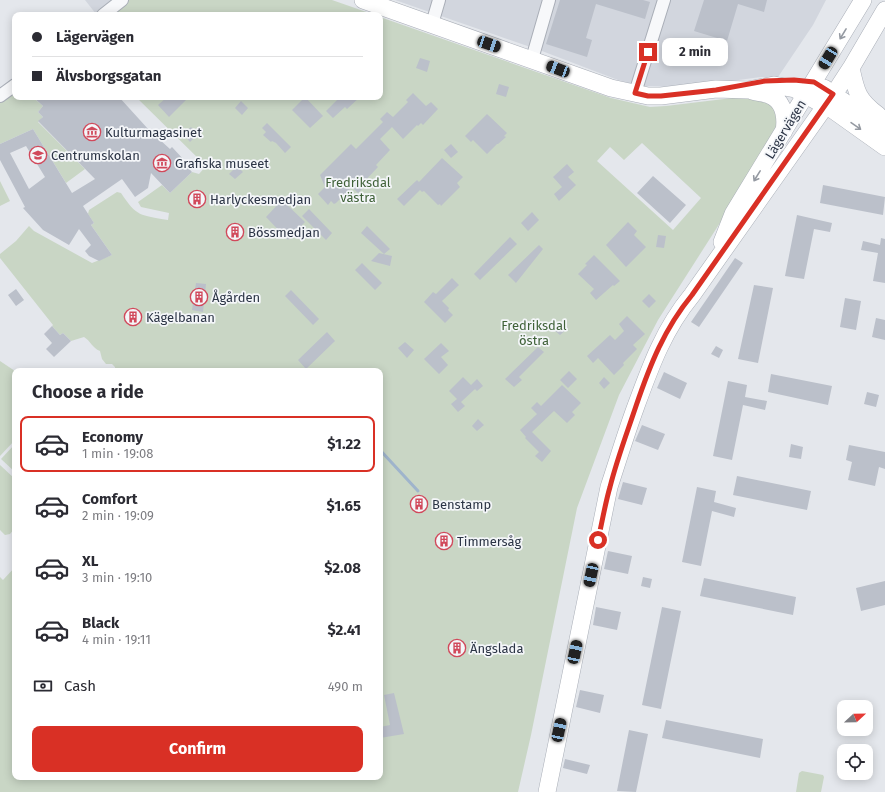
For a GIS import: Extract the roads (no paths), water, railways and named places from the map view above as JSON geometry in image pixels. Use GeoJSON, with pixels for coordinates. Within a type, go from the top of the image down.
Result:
{"type":"FeatureCollection","features":[{"type":"Feature","properties":{"kind":"street"},"geometry":{"type":"LineString","coordinates":[[107,12],[122,0]]}},
{"type":"Feature","properties":{"kind":"street"},"geometry":{"type":"LineString","coordinates":[[363,0],[611,88],[648,96],[716,90],[765,81],[805,80],[809,88]]}},
{"type":"Feature","properties":{"kind":"street"},"geometry":{"type":"LineString","coordinates":[[432,24],[439,0]]}},
{"type":"Feature","properties":{"kind":"street"},"geometry":{"type":"LineString","coordinates":[[532,59],[549,0]]}},
{"type":"Feature","properties":{"kind":"street"},"geometry":{"type":"LineString","coordinates":[[635,93],[664,0]]}},
{"type":"Feature","properties":{"kind":"street","name":"Lägervägen"},"geometry":{"type":"LineString","coordinates":[[714,262],[733,214],[863,0]]}},
{"type":"Feature","properties":{"kind":"street"},"geometry":{"type":"LineString","coordinates":[[885,10],[852,68],[856,90],[860,97],[870,108],[885,120]]}},
{"type":"Feature","properties":{"kind":"street","name":"Lägervägen"},"geometry":{"type":"LineString","coordinates":[[547,792],[595,553],[610,487],[621,449],[657,350],[678,312],[692,295],[852,68]]}},
{"type":"Feature","properties":{"kind":"street"},"geometry":{"type":"LineString","coordinates":[[716,90],[748,90],[774,85],[809,88],[832,96],[885,130]]}},
{"type":"Feature","properties":{"kind":"street"},"geometry":{"type":"LineString","coordinates":[[0,96],[12,87]]}},
{"type":"Feature","properties":{"kind":"street"},"geometry":{"type":"LineString","coordinates":[[748,90],[773,96],[780,103],[786,121],[784,131]]}},
{"type":"Feature","properties":{"kind":"street"},"geometry":{"type":"LineString","coordinates":[[832,96],[833,110],[885,147]]}},
{"type":"Feature","properties":{"kind":"waterway"},"geometry":{"type":"LineString","coordinates":[[383,453],[418,491]]}},
{"type":"Feature","properties":{"kind":"place","name":"Kulturmagasinet"},"geometry":{"type":"Point","coordinates":[92,132]}},
{"type":"Feature","properties":{"kind":"place","name":"Centrumskolan"},"geometry":{"type":"Point","coordinates":[38,155]}},
{"type":"Feature","properties":{"kind":"place","name":"Grafiska museet"},"geometry":{"type":"Point","coordinates":[162,163]}},
{"type":"Feature","properties":{"kind":"place","name":"Harlyckesmedjan"},"geometry":{"type":"Point","coordinates":[197,199]}},
{"type":"Feature","properties":{"kind":"place","name":"Bössmedjan"},"geometry":{"type":"Point","coordinates":[235,232]}},
{"type":"Feature","properties":{"kind":"place","name":"Ågården"},"geometry":{"type":"Point","coordinates":[199,297]}},
{"type":"Feature","properties":{"kind":"place","name":"Kägelbanan"},"geometry":{"type":"Point","coordinates":[133,317]}},
{"type":"Feature","properties":{"kind":"place","name":"Benstamp"},"geometry":{"type":"Point","coordinates":[419,504]}},
{"type":"Feature","properties":{"kind":"place","name":"Timmersåg"},"geometry":{"type":"Point","coordinates":[444,541]}},
{"type":"Feature","properties":{"kind":"place","name":"Ängslada"},"geometry":{"type":"Point","coordinates":[457,648]}},
{"type":"Feature","properties":{"kind":"park label","name":"Fredriksdal västra"},"geometry":{"type":"Point","coordinates":[358,190]}},
{"type":"Feature","properties":{"kind":"park label","name":"Fredriksdal östra"},"geometry":{"type":"Point","coordinates":[534,332]}}]}
